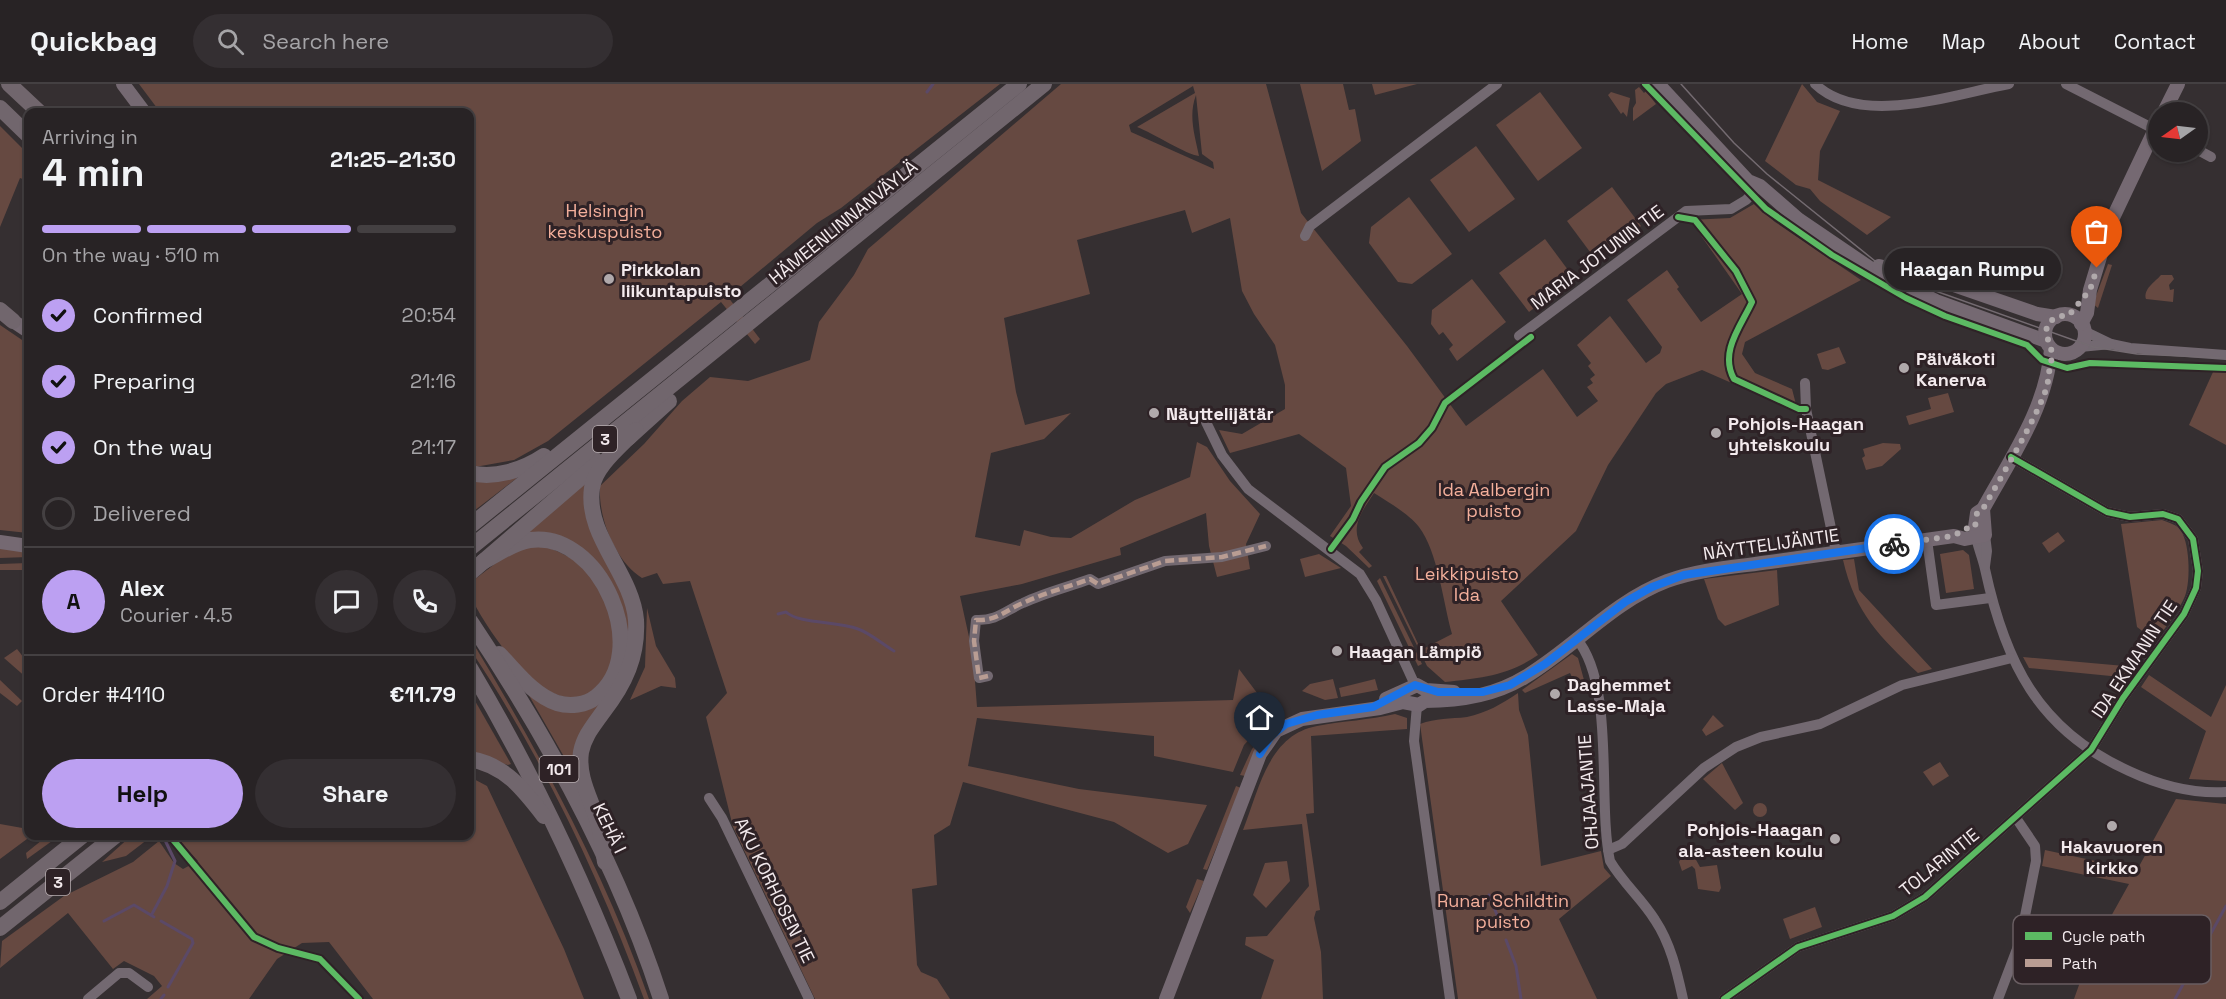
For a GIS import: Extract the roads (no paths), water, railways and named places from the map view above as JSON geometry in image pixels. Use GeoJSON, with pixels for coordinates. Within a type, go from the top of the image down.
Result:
{"type":"FeatureCollection","features":[{"type":"Feature","properties":{"kind":"highway"},"geometry":{"type":"LineString","coordinates":[[9,84],[35,108]]}},
{"type":"Feature","properties":{"kind":"highway","name":"HÄMEENLINNANVÄYLÄ"},"geometry":{"type":"LineString","coordinates":[[474,523],[1019,84]]}},
{"type":"Feature","properties":{"kind":"highway","name":"HÄMEENLINNANVÄYLÄ"},"geometry":{"type":"LineString","coordinates":[[474,545],[1044,84]]}},
{"type":"Feature","properties":{"kind":"highway"},"geometry":{"type":"LineString","coordinates":[[3,112],[24,131]]}},
{"type":"Feature","properties":{"kind":"highway"},"geometry":{"type":"LineString","coordinates":[[0,310],[13,321]]}},
{"type":"Feature","properties":{"kind":"highway"},"geometry":{"type":"LineString","coordinates":[[474,570],[636,430],[740,330]]}},
{"type":"Feature","properties":{"kind":"highway"},"geometry":{"type":"LineString","coordinates":[[474,473],[490,474],[519,469],[535,462],[618,407]]}},
{"type":"Feature","properties":{"kind":"highway"},"geometry":{"type":"LineString","coordinates":[[605,862],[599,825],[583,779],[581,754],[584,741],[592,727],[626,678],[635,648],[636,618],[626,581],[597,525],[591,496],[592,486],[601,469],[636,430]]}},
{"type":"Feature","properties":{"kind":"highway"},"geometry":{"type":"LineString","coordinates":[[474,627],[533,689],[565,705],[584,703],[600,694],[614,676],[620,652],[620,629],[614,604],[603,582],[577,554],[555,542],[529,540],[484,561]]}},
{"type":"Feature","properties":{"kind":"highway","name":"KEHÄ I"},"geometry":{"type":"LineString","coordinates":[[474,627],[562,775],[605,862],[661,999]]}},
{"type":"Feature","properties":{"kind":"highway","name":"101"},"geometry":{"type":"LineString","coordinates":[[474,675],[525,763],[603,932],[629,999]]}},
{"type":"Feature","properties":{"kind":"highway"},"geometry":{"type":"LineString","coordinates":[[474,760],[496,767],[517,782],[561,839]]}},
{"type":"Feature","properties":{"kind":"highway","name":"3"},"geometry":{"type":"LineString","coordinates":[[0,902],[77,840]]}},
{"type":"Feature","properties":{"kind":"highway","name":"3"},"geometry":{"type":"LineString","coordinates":[[0,928],[111,840]]}},
{"type":"Feature","properties":{"kind":"main road"},"geometry":{"type":"LineString","coordinates":[[123,84],[141,108]]}},
{"type":"Feature","properties":{"kind":"main road"},"geometry":{"type":"LineString","coordinates":[[1658,84],[1748,181],[1760,186],[1798,219],[1870,268],[1936,302],[2067,354]]}},
{"type":"Feature","properties":{"kind":"main road"},"geometry":{"type":"LineString","coordinates":[[1670,84],[1754,175],[1760,186]]}},
{"type":"Feature","properties":{"kind":"main road"},"geometry":{"type":"LineString","coordinates":[[2169,102],[2178,84]]}},
{"type":"Feature","properties":{"kind":"main road"},"geometry":{"type":"LineString","coordinates":[[1980,531],[1977,513],[1983,509],[2048,382],[2067,354],[2080,347],[2090,301],[2090,290],[2117,208],[2148,148]]}},
{"type":"Feature","properties":{"kind":"main road"},"geometry":{"type":"LineString","coordinates":[[1857,258],[1888,270],[1936,279],[2037,314],[2062,316],[2083,328]]}},
{"type":"Feature","properties":{"kind":"main road"},"geometry":{"type":"LineString","coordinates":[[2048,382],[2047,326],[2062,316],[2090,290]]}},
{"type":"Feature","properties":{"kind":"main road"},"geometry":{"type":"LineString","coordinates":[[13,321],[24,328]]}},
{"type":"Feature","properties":{"kind":"main road","name":"NÄYTTELIJÄNTIE"},"geometry":{"type":"LineString","coordinates":[[1166,999],[1260,754],[1271,736],[1286,724],[1302,718],[1373,707],[1384,699],[1417,696],[1454,701],[1506,687],[1525,677],[1634,597],[1684,575],[1954,536],[1964,529],[1980,531]]}},
{"type":"Feature","properties":{"kind":"main road"},"geometry":{"type":"LineString","coordinates":[[0,542],[24,545]]}},
{"type":"Feature","properties":{"kind":"main road","name":"NÄYTTELIJÄNTIE"},"geometry":{"type":"LineString","coordinates":[[1158,999],[1192,917],[1202,903]]}},
{"type":"Feature","properties":{"kind":"street"},"geometry":{"type":"LineString","coordinates":[[1305,236],[1310,226],[1497,84]]}},
{"type":"Feature","properties":{"kind":"street"},"geometry":{"type":"LineString","coordinates":[[1815,84],[1850,104],[1871,108],[1894,106],[2009,84]]}},
{"type":"Feature","properties":{"kind":"street"},"geometry":{"type":"LineString","coordinates":[[2066,84],[2148,123]]}},
{"type":"Feature","properties":{"kind":"street","name":"MARIA JOTUNIN TIE"},"geometry":{"type":"LineString","coordinates":[[1519,336],[1686,211],[1731,209],[1746,200],[1760,186]]}},
{"type":"Feature","properties":{"kind":"street"},"geometry":{"type":"LineString","coordinates":[[2083,328],[2110,344],[2161,353],[2226,355]]}},
{"type":"Feature","properties":{"kind":"street"},"geometry":{"type":"LineString","coordinates":[[2080,347],[2102,347],[2110,344]]}},
{"type":"Feature","properties":{"kind":"street"},"geometry":{"type":"LineString","coordinates":[[1805,383],[1806,409],[1836,552]]}},
{"type":"Feature","properties":{"kind":"street"},"geometry":{"type":"LineString","coordinates":[[1206,422],[1222,455],[1248,489],[1331,549],[1360,574],[1390,628],[1417,696],[1414,741],[1450,999]]}},
{"type":"Feature","properties":{"kind":"street","name":"IDA EKMANIN TIE"},"geometry":{"type":"LineString","coordinates":[[2011,457],[2107,512],[2130,517],[2163,514],[2178,519],[2193,539],[2198,580],[2191,601],[2123,698],[2091,750]]}},
{"type":"Feature","properties":{"kind":"street"},"geometry":{"type":"LineString","coordinates":[[1980,531],[1987,551],[1984,566],[1990,598],[2012,658],[2029,690],[2049,716],[2091,750],[2134,774],[2170,786],[2226,792]]}},
{"type":"Feature","properties":{"kind":"street"},"geometry":{"type":"LineString","coordinates":[[1927,540],[1936,605],[1990,598]]}},
{"type":"Feature","properties":{"kind":"street"},"geometry":{"type":"LineString","coordinates":[[988,676],[979,678],[974,641],[976,620],[988,621],[1022,603],[1090,579],[1098,584],[1165,561],[1222,557],[1266,546]]}},
{"type":"Feature","properties":{"kind":"street","name":"OHJAAJANTIE"},"geometry":{"type":"LineString","coordinates":[[1576,638],[1588,655],[1598,699],[1608,850],[1617,874],[1655,920],[1665,938],[1675,963],[1683,999]]}},
{"type":"Feature","properties":{"kind":"street"},"geometry":{"type":"LineString","coordinates":[[1608,850],[1622,844],[1704,768],[1736,747],[1761,737],[1820,724],[1902,685],[2012,658]]}},
{"type":"Feature","properties":{"kind":"street","name":"TOLARINTIE"},"geometry":{"type":"LineString","coordinates":[[1724,999],[1798,947],[1876,923],[1912,905],[2016,818],[2091,750]]}},
{"type":"Feature","properties":{"kind":"street","name":"AKU KORHOSEN TIE"},"geometry":{"type":"LineString","coordinates":[[708,798],[731,836],[809,999]]}},
{"type":"Feature","properties":{"kind":"street"},"geometry":{"type":"LineString","coordinates":[[2016,818],[2035,846],[2036,861],[2025,915]]}},
{"type":"Feature","properties":{"kind":"street"},"geometry":{"type":"LineString","coordinates":[[1998,999],[2013,959]]}},
{"type":"Feature","properties":{"kind":"street"},"geometry":{"type":"LineString","coordinates":[[88,999],[119,973],[129,974],[148,987]]}},
{"type":"Feature","properties":{"kind":"waterway"},"geometry":{"type":"LineString","coordinates":[[927,92],[933,84]]}},
{"type":"Feature","properties":{"kind":"waterway"},"geometry":{"type":"LineString","coordinates":[[778,614],[786,612],[800,619],[849,626],[872,636],[894,651]]}},
{"type":"Feature","properties":{"kind":"waterway"},"geometry":{"type":"LineString","coordinates":[[152,914],[167,886],[175,861],[165,840]]}},
{"type":"Feature","properties":{"kind":"waterway"},"geometry":{"type":"LineString","coordinates":[[1489,895],[1499,920]]}},
{"type":"Feature","properties":{"kind":"waterway"},"geometry":{"type":"LineString","coordinates":[[104,921],[134,905],[154,917]]}},
{"type":"Feature","properties":{"kind":"waterway"},"geometry":{"type":"LineString","coordinates":[[2211,933],[2226,906]]}},
{"type":"Feature","properties":{"kind":"waterway"},"geometry":{"type":"LineString","coordinates":[[161,921],[192,939],[193,943],[168,987]]}},
{"type":"Feature","properties":{"kind":"waterway"},"geometry":{"type":"LineString","coordinates":[[1506,940],[1516,966],[1521,999]]}},
{"type":"Feature","properties":{"kind":"waterway"},"geometry":{"type":"LineString","coordinates":[[2175,999],[2183,984]]}},
{"type":"Feature","properties":{"kind":"waterway"},"geometry":{"type":"LineString","coordinates":[[161,999],[164,995]]}},
{"type":"Feature","properties":{"kind":"tram line"},"geometry":{"type":"LineString","coordinates":[[1681,84],[1734,143],[1767,174],[1875,261],[1913,283],[2093,347],[2137,354],[2226,358]]}},
{"type":"Feature","properties":{"kind":"place","name":"Haagan Rumpu"},"geometry":{"type":"Point","coordinates":[2097,268]}},
{"type":"Feature","properties":{"kind":"place","name":"Pirkkolan liikuntapuisto"},"geometry":{"type":"Point","coordinates":[609,279]}},
{"type":"Feature","properties":{"kind":"place","name":"Päiväkoti Kanerva"},"geometry":{"type":"Point","coordinates":[1904,368]}},
{"type":"Feature","properties":{"kind":"place","name":"Näyttelijätär"},"geometry":{"type":"Point","coordinates":[1154,413]}},
{"type":"Feature","properties":{"kind":"place","name":"Pohjois-Haagan yhteiskoulu"},"geometry":{"type":"Point","coordinates":[1716,433]}},
{"type":"Feature","properties":{"kind":"place","name":"Haagan Lämpiö"},"geometry":{"type":"Point","coordinates":[1337,651]}},
{"type":"Feature","properties":{"kind":"place","name":"Daghemmet Lasse-Maja"},"geometry":{"type":"Point","coordinates":[1555,694]}},
{"type":"Feature","properties":{"kind":"place","name":"Hakavuoren kirkko"},"geometry":{"type":"Point","coordinates":[2112,826]}},
{"type":"Feature","properties":{"kind":"place","name":"Pohjois-Haagan ala-asteen koulu"},"geometry":{"type":"Point","coordinates":[1835,839]}},
{"type":"Feature","properties":{"kind":"park label","name":"Helsingin keskuspuisto"},"geometry":{"type":"Point","coordinates":[605,220]}},
{"type":"Feature","properties":{"kind":"park label","name":"Ida Aalbergin puisto"},"geometry":{"type":"Point","coordinates":[1494,499]}},
{"type":"Feature","properties":{"kind":"park label","name":"Leikkipuisto Ida"},"geometry":{"type":"Point","coordinates":[1467,583]}},
{"type":"Feature","properties":{"kind":"park label","name":"Runar Schildtin puisto"},"geometry":{"type":"Point","coordinates":[1503,910]}}]}
